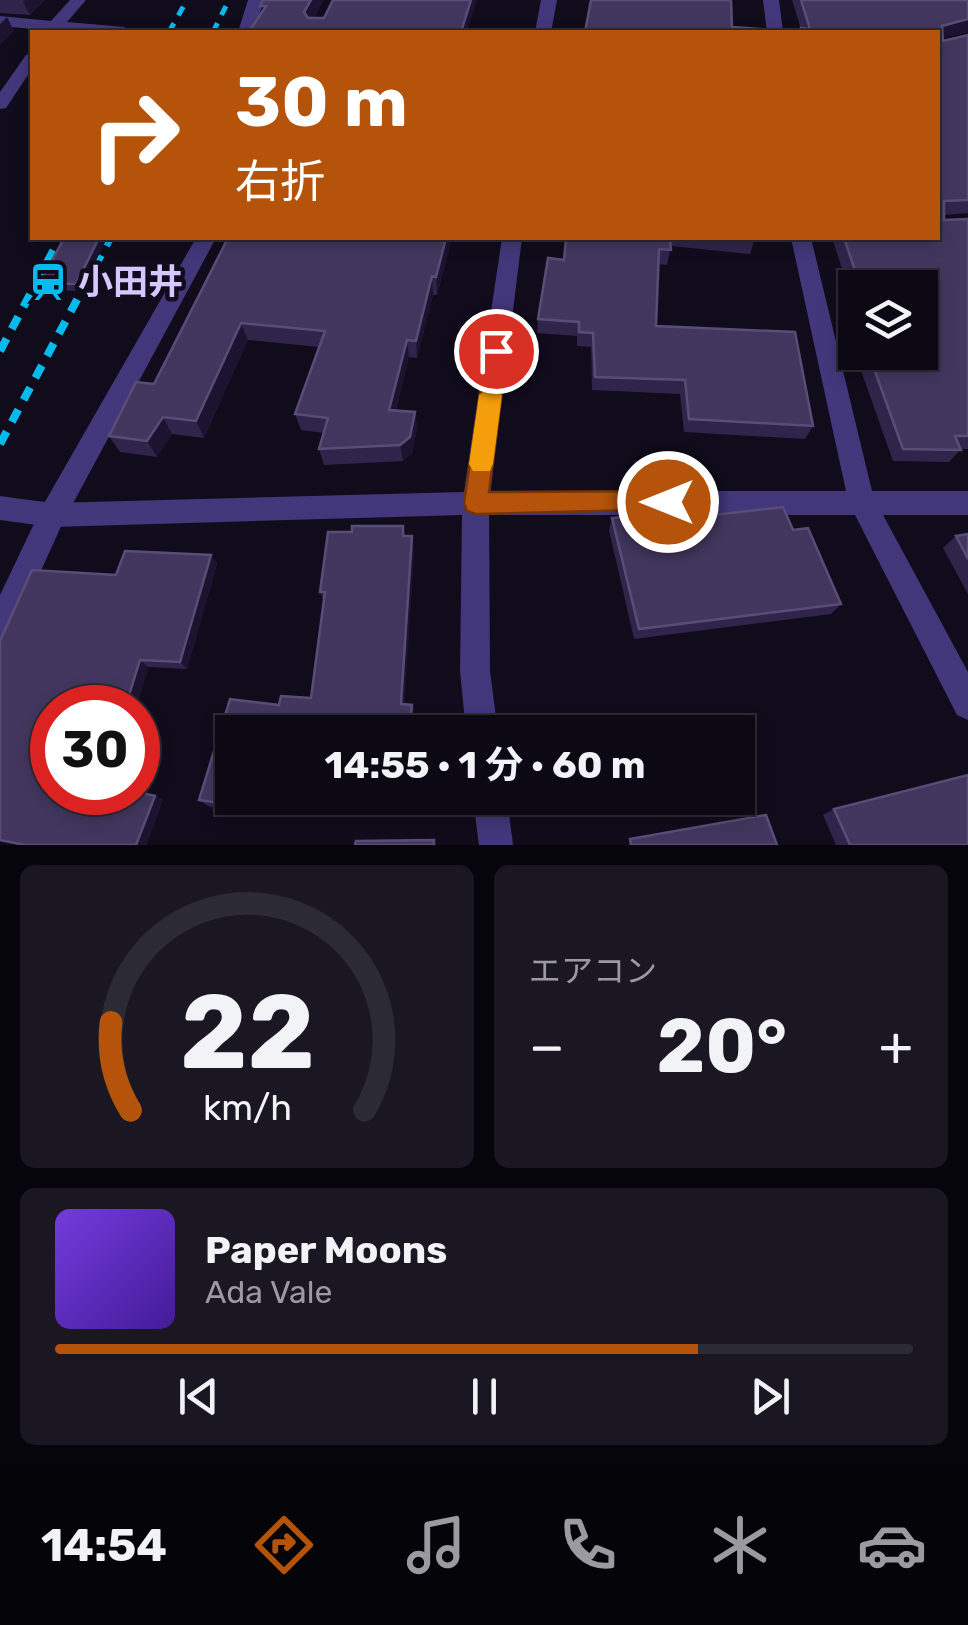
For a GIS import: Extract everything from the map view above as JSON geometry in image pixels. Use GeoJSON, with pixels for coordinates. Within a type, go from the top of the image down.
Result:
{"type":"FeatureCollection","features":[{"type":"Feature","properties":{"kind":"street"},"geometry":{"type":"LineString","coordinates":[[0,20],[53,29],[78,0]]}},
{"type":"Feature","properties":{"kind":"street"},"geometry":{"type":"LineString","coordinates":[[247,30],[256,0]]}},
{"type":"Feature","properties":{"kind":"street"},"geometry":{"type":"LineString","coordinates":[[543,30],[549,0]]}},
{"type":"Feature","properties":{"kind":"street"},"geometry":{"type":"LineString","coordinates":[[771,0],[775,30]]}},
{"type":"Feature","properties":{"kind":"street"},"geometry":{"type":"LineString","coordinates":[[0,104],[30,61]]}},
{"type":"Feature","properties":{"kind":"street"},"geometry":{"type":"LineString","coordinates":[[0,627],[52,515],[205,240]]}},
{"type":"Feature","properties":{"kind":"street"},"geometry":{"type":"LineString","coordinates":[[480,715],[475,672],[476,503],[512,240]]}},
{"type":"Feature","properties":{"kind":"street"},"geometry":{"type":"LineString","coordinates":[[801,240],[862,500],[968,704]]}},
{"type":"Feature","properties":{"kind":"street"},"geometry":{"type":"LineString","coordinates":[[0,508],[52,515],[476,503],[968,503]]}},
{"type":"Feature","properties":{"kind":"street"},"geometry":{"type":"LineString","coordinates":[[492,815],[496,845]]}},
{"type":"Feature","properties":{"kind":"building"},"geometry":{"type":"Polygon","coordinates":[[[263,0],[311,0],[304,12],[308,18],[324,18],[333,0],[471,0],[462,30],[250,30],[266,6],[260,6],[263,0]]]}},
{"type":"Feature","properties":{"kind":"building"},"geometry":{"type":"Polygon","coordinates":[[[591,0],[731,0],[732,27],[773,30],[585,30],[591,0]]]}},
{"type":"Feature","properties":{"kind":"building"},"geometry":{"type":"Polygon","coordinates":[[[801,0],[968,0],[968,19],[942,26],[943,41],[968,35],[968,200],[944,201],[944,220],[968,219],[968,436],[955,436],[961,450],[903,449],[874,370],[938,370],[938,270],[855,270],[845,240],[940,240],[940,30],[801,30],[810,29],[801,0]]]}},
{"type":"Feature","properties":{"kind":"building"},"geometry":{"type":"Polygon","coordinates":[[[63,240],[98,240],[76,284],[40,283],[63,240]]]}},
{"type":"Feature","properties":{"kind":"building"},"geometry":{"type":"Polygon","coordinates":[[[227,240],[445,240],[416,341],[407,340],[389,410],[415,412],[410,437],[400,445],[319,449],[328,418],[295,414],[325,331],[241,323],[196,421],[163,417],[147,441],[109,436],[136,382],[154,384],[227,240]]]}},
{"type":"Feature","properties":{"kind":"building"},"geometry":{"type":"Polygon","coordinates":[[[566,240],[670,240],[671,250],[659,249],[656,326],[795,332],[813,426],[689,419],[685,380],[595,377],[593,333],[579,332],[579,322],[538,319],[548,258],[564,260],[566,240]]]}},
{"type":"Feature","properties":{"kind":"building"},"geometry":{"type":"Polygon","coordinates":[[[783,507],[793,530],[808,528],[841,604],[639,629],[612,518],[695,509],[697,517],[783,507]]]}},
{"type":"Feature","properties":{"kind":"building"},"geometry":{"type":"Polygon","coordinates":[[[352,526],[403,526],[403,536],[412,536],[401,704],[412,705],[411,715],[225,715],[230,699],[279,705],[281,696],[311,698],[325,592],[320,592],[328,532],[352,532],[352,526]]]}},
{"type":"Feature","properties":{"kind":"building"},"geometry":{"type":"Polygon","coordinates":[[[968,534],[968,559],[956,536],[968,534]]]}},
{"type":"Feature","properties":{"kind":"building"},"geometry":{"type":"Polygon","coordinates":[[[125,551],[211,555],[180,662],[140,660],[132,685],[30,685],[30,815],[148,815],[136,845],[25,845],[0,840],[0,641],[32,570],[116,575],[125,551]]]}},
{"type":"Feature","properties":{"kind":"building"},"geometry":{"type":"Polygon","coordinates":[[[215,748],[215,802],[199,800],[215,748]]]}},
{"type":"Feature","properties":{"kind":"building"},"geometry":{"type":"Polygon","coordinates":[[[968,775],[968,845],[850,845],[834,809],[968,775]]]}},
{"type":"Feature","properties":{"kind":"building"},"geometry":{"type":"Polygon","coordinates":[[[766,815],[777,845],[631,845],[630,839],[766,815]]]}},
{"type":"Feature","properties":{"kind":"building"},"geometry":{"type":"Polygon","coordinates":[[[434,840],[434,845],[355,845],[356,841],[434,840]]]}},
{"type":"Feature","properties":{"kind":"railway"},"geometry":{"type":"LineString","coordinates":[[170,30],[187,0]]}},
{"type":"Feature","properties":{"kind":"railway"},"geometry":{"type":"LineString","coordinates":[[214,30],[229,0]]}},
{"type":"Feature","properties":{"kind":"railway"},"geometry":{"type":"LineString","coordinates":[[0,351],[59,240]]}},
{"type":"Feature","properties":{"kind":"railway"},"geometry":{"type":"LineString","coordinates":[[0,444],[109,240]]}},
{"type":"Feature","properties":{"kind":"slow traffic"},"geometry":{"type":"LineString","coordinates":[[481,464],[490,395]]}},
{"type":"Feature","properties":{"kind":"place","name":"小田井"},"geometry":{"type":"Point","coordinates":[48,282]}},
{"type":"Feature","properties":{"kind":"route"},"geometry":{"type":"LineString","coordinates":[[496,351],[476,503],[668,502]]}}]}
